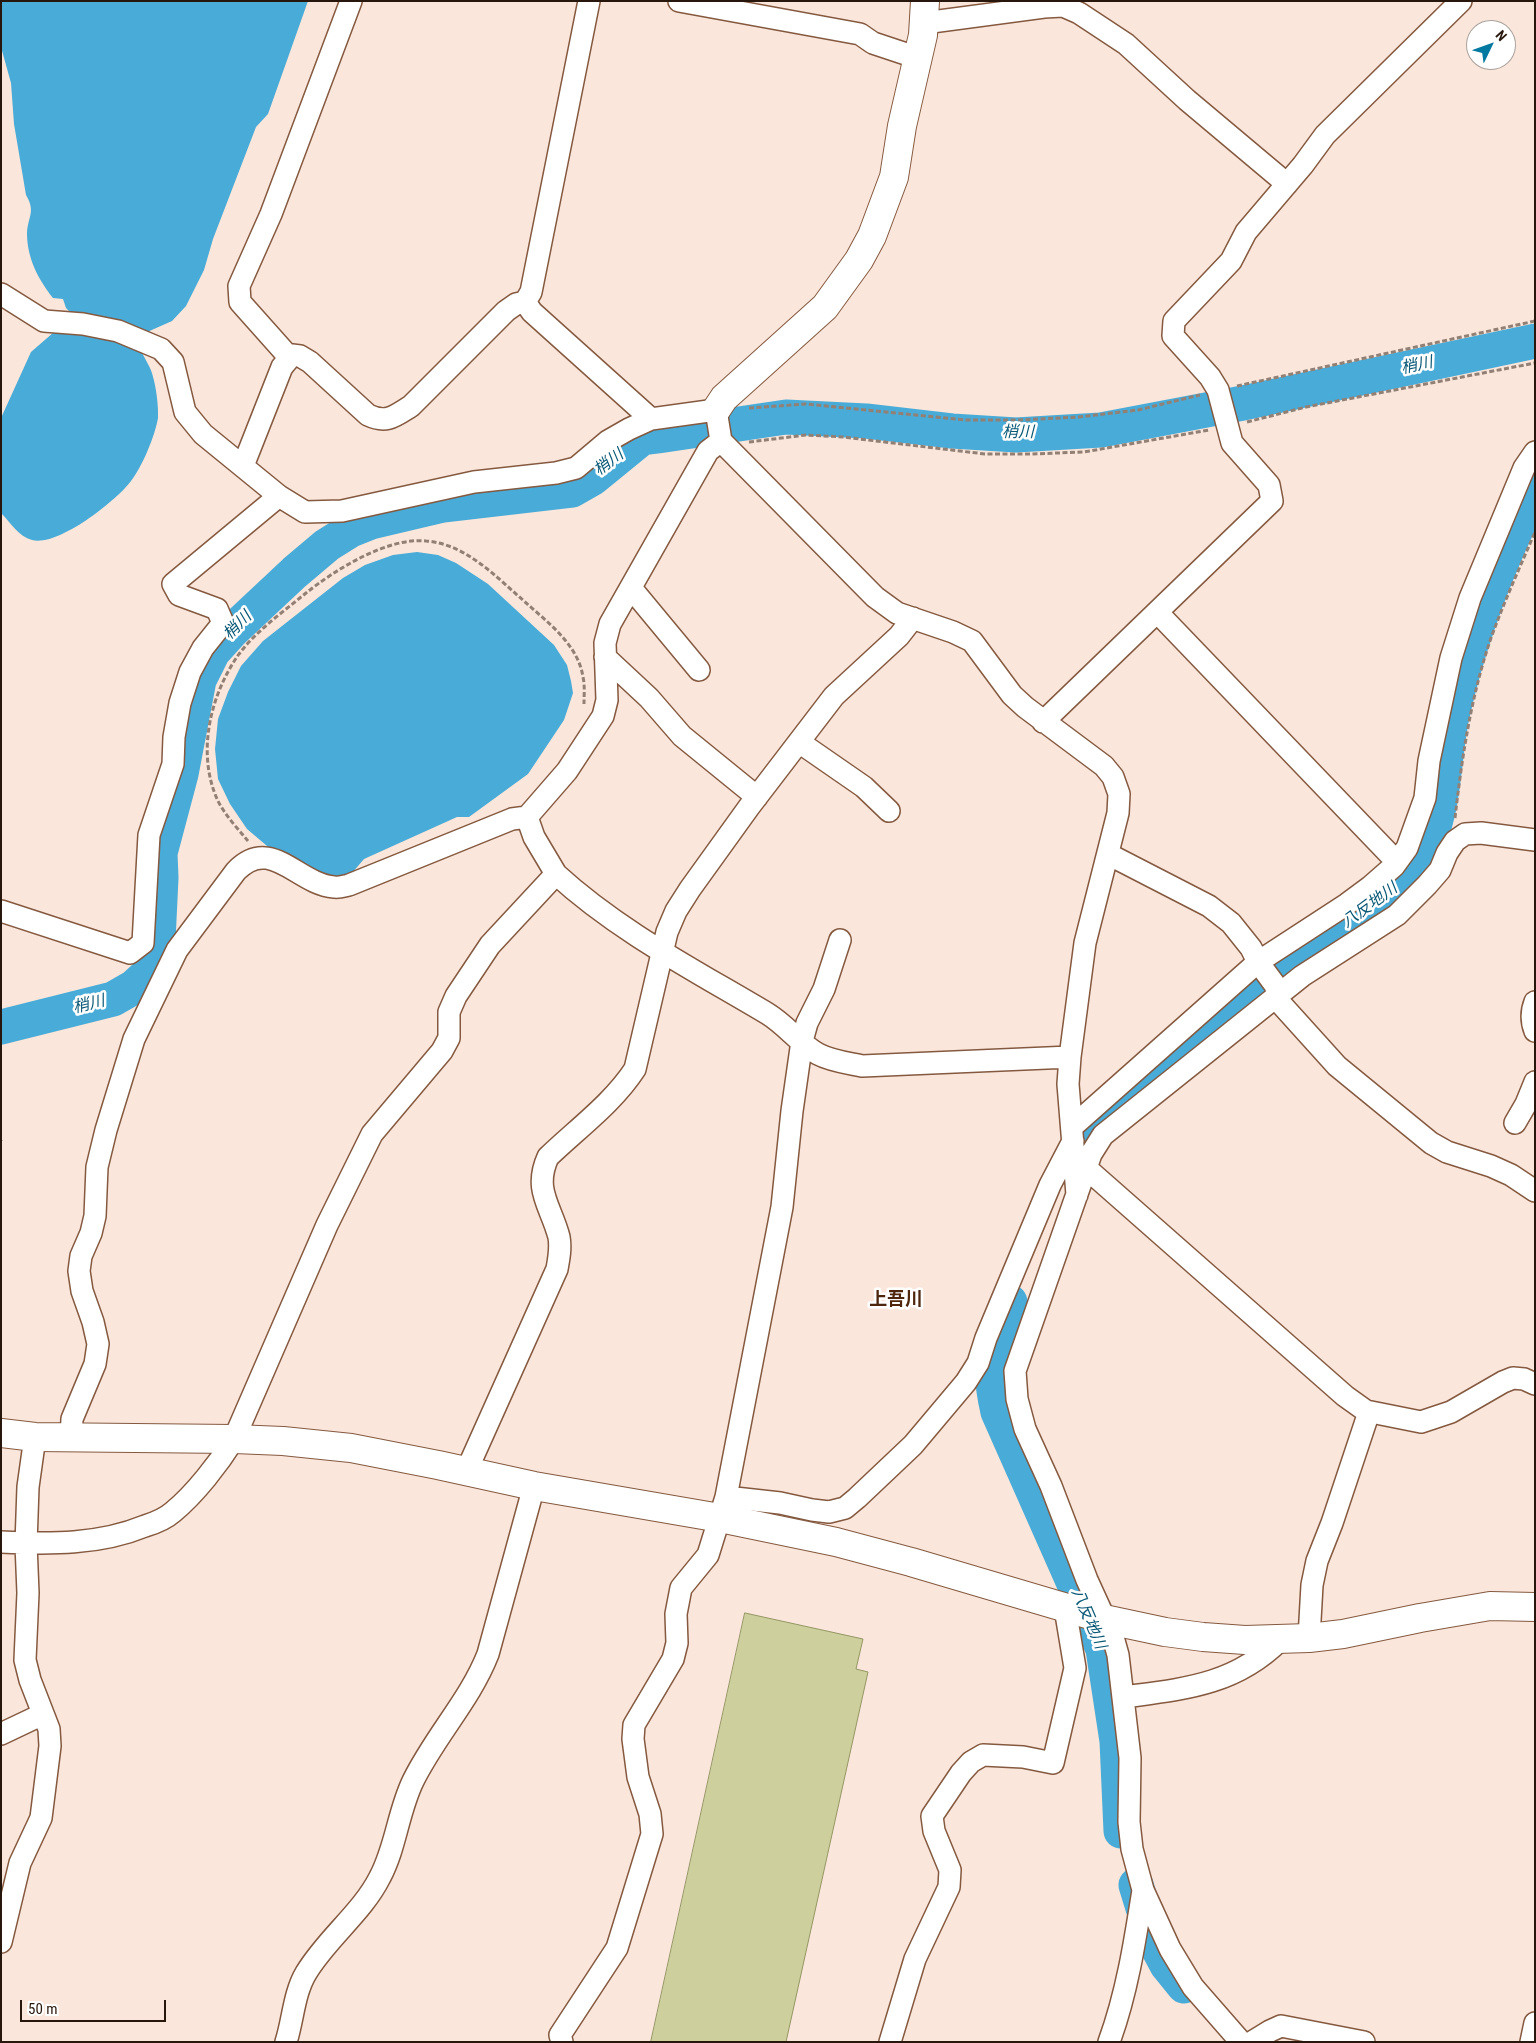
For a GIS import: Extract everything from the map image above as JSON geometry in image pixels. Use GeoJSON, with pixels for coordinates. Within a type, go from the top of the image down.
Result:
{"type":"FeatureCollection","features":[{"type":"Feature","properties":{"kind":"street"},"geometry":{"type":"LineString","coordinates":[[290,357],[240,302],[239,286],[271,214],[351,1]]}},
{"type":"Feature","properties":{"kind":"street"},"geometry":{"type":"LineString","coordinates":[[242,466],[282,367],[292,355],[300,356],[310,362],[368,416],[379,420],[392,418],[411,406],[506,311],[516,304],[525,302],[531,292],[589,1]]}},
{"type":"Feature","properties":{"kind":"street"},"geometry":{"type":"LineString","coordinates":[[679,1],[860,34],[873,43],[918,58]]}},
{"type":"Feature","properties":{"kind":"street"},"geometry":{"type":"LineString","coordinates":[[1042,722],[1272,501],[1269,485],[1232,443],[1219,393],[1210,377],[1174,336],[1174,321],[1231,261],[1246,232],[1303,165],[1325,135],[1461,1]]}},
{"type":"Feature","properties":{"kind":"street"},"geometry":{"type":"LineString","coordinates":[[1077,1196],[1068,1084],[1070,1058],[1085,944],[1118,813],[1119,794],[1113,777],[1098,761],[1042,722],[1012,695],[972,642],[953,632],[897,613],[875,597],[721,441],[716,414],[724,398],[825,307],[859,260],[881,215],[894,177],[902,126],[924,35],[924,12],[1076,6],[1079,12],[1126,44],[1187,100],[1287,184]]}},
{"type":"Feature","properties":{"kind":"street"},"geometry":{"type":"LineString","coordinates":[[1,294],[44,321],[83,324],[118,331],[161,349],[173,362],[185,412],[203,434],[279,496],[305,512],[342,511],[474,482],[556,473],[576,468],[608,440],[651,420],[716,414]]}},
{"type":"Feature","properties":{"kind":"street"},"geometry":{"type":"LineString","coordinates":[[525,302],[532,312],[651,420]]}},
{"type":"Feature","properties":{"kind":"street"},"geometry":{"type":"LineString","coordinates":[[71,1437],[72,1419],[92,1373],[98,1344],[82,1290],[79,1270],[81,1256],[91,1233],[95,1216],[96,1167],[134,1039],[177,950],[236,871],[253,858],[267,858],[280,862],[305,878],[335,888],[349,885],[512,819],[526,817],[567,770],[603,716],[607,700],[605,643],[610,624],[708,451],[721,441]]}},
{"type":"Feature","properties":{"kind":"street"},"geometry":{"type":"LineString","coordinates":[[1,1433],[35,1437],[234,1438],[283,1441],[351,1448],[534,1486],[723,1507],[780,1503],[829,1512],[845,1508],[913,1445],[966,1382],[978,1363],[986,1338],[1072,1134],[1258,962],[1348,904],[1397,862],[1407,848],[1426,798],[1429,761],[1441,700],[1451,658],[1470,598],[1524,468],[1535,452]]}},
{"type":"Feature","properties":{"kind":"street"},"geometry":{"type":"LineString","coordinates":[[1,911],[130,953],[143,943],[149,835],[173,764],[174,738],[180,703],[190,672],[203,648],[223,623],[217,609],[179,595],[173,584],[279,496]]}},
{"type":"Feature","properties":{"kind":"street"},"geometry":{"type":"LineString","coordinates":[[630,588],[699,670]]}},
{"type":"Feature","properties":{"kind":"street"},"geometry":{"type":"LineString","coordinates":[[1157,612],[1397,862]]}},
{"type":"Feature","properties":{"kind":"street"},"geometry":{"type":"LineString","coordinates":[[466,1472],[557,1268],[560,1253],[559,1237],[543,1192],[542,1170],[548,1157],[613,1096],[627,1081],[634,1069],[667,932],[676,911],[757,797],[834,696],[899,636],[912,618]]}},
{"type":"Feature","properties":{"kind":"street"},"geometry":{"type":"LineString","coordinates":[[605,657],[649,698],[682,736],[757,797]]}},
{"type":"Feature","properties":{"kind":"street"},"geometry":{"type":"LineString","coordinates":[[799,742],[864,788],[889,811]]}},
{"type":"Feature","properties":{"kind":"street"},"geometry":{"type":"LineString","coordinates":[[526,817],[538,844],[556,874],[576,892],[662,951],[771,1016],[802,1042],[817,1053],[828,1058],[862,1066],[1070,1058]]}},
{"type":"Feature","properties":{"kind":"street"},"geometry":{"type":"LineString","coordinates":[[1241,2042],[1193,1987],[1170,1949],[1143,1890],[1132,1849],[1129,1822],[1130,1758],[1118,1655],[1113,1637],[1051,1486],[1025,1429],[1017,1399],[1015,1371],[1091,1154],[1103,1135],[1302,976],[1397,915],[1440,870],[1447,853],[1456,841],[1466,834],[1481,833],[1535,840]]}},
{"type":"Feature","properties":{"kind":"street"},"geometry":{"type":"LineString","coordinates":[[1108,854],[1210,906],[1222,915],[1251,948],[1258,962],[1275,985],[1281,1004],[1337,1066],[1431,1143],[1447,1152],[1504,1172],[1534,1190]]}},
{"type":"Feature","properties":{"kind":"street"},"geometry":{"type":"LineString","coordinates":[[1,1542],[26,1544],[76,1542],[110,1538],[158,1522],[172,1512],[219,1463],[234,1438],[327,1225],[372,1134],[442,1051],[449,1038],[449,1012],[456,996],[490,946],[556,874]]}},
{"type":"Feature","properties":{"kind":"street"},"geometry":{"type":"LineString","coordinates":[[562,2042],[560,2034],[568,2020],[587,1995],[617,1948],[652,1834],[650,1814],[638,1777],[633,1739],[634,1725],[673,1659],[677,1643],[676,1614],[681,1588],[708,1555],[723,1507],[782,1208],[792,1111],[802,1042],[807,1023],[817,1007],[824,990],[840,940]]}},
{"type":"Feature","properties":{"kind":"street"},"geometry":{"type":"LineString","coordinates":[[1535,1002],[1532,1010],[1532,1023],[1535,1030]]}},
{"type":"Feature","properties":{"kind":"street"},"geometry":{"type":"LineString","coordinates":[[1515,1123],[1526,1104],[1535,1082]]}},
{"type":"Feature","properties":{"kind":"street"},"geometry":{"type":"LineString","coordinates":[[1086,1168],[1345,1396],[1369,1412],[1421,1422],[1451,1412],[1513,1378],[1524,1379],[1535,1384]]}},
{"type":"Feature","properties":{"kind":"street"},"geometry":{"type":"LineString","coordinates":[[1309,1638],[1312,1585],[1317,1561],[1369,1412]]}},
{"type":"Feature","properties":{"kind":"street"},"geometry":{"type":"LineString","coordinates":[[1,1942],[20,1863],[41,1818],[50,1746],[49,1729],[30,1680],[25,1660],[28,1593],[26,1544],[28,1487],[35,1437]]}},
{"type":"Feature","properties":{"kind":"street"},"geometry":{"type":"LineString","coordinates":[[286,2042],[305,1974],[334,1936],[368,1897],[380,1877],[388,1859],[403,1806],[413,1781],[423,1762],[481,1672],[488,1654],[534,1486]]}},
{"type":"Feature","properties":{"kind":"street"},"geometry":{"type":"LineString","coordinates":[[723,1507],[836,1542],[912,1562],[1104,1619],[1164,1632],[1202,1637],[1245,1640],[1309,1638],[1344,1634],[1490,1606],[1535,1607]]}},
{"type":"Feature","properties":{"kind":"street"},"geometry":{"type":"LineString","coordinates":[[890,2042],[915,1959],[949,1887],[950,1870],[934,1831],[932,1816],[960,1773],[971,1762],[983,1756],[1023,1757],[1053,1763],[1075,1668],[1065,1608]]}},
{"type":"Feature","properties":{"kind":"street"},"geometry":{"type":"LineString","coordinates":[[1124,1697],[1164,1692],[1231,1675],[1258,1660],[1280,1640]]}},
{"type":"Feature","properties":{"kind":"street"},"geometry":{"type":"LineString","coordinates":[[1,1734],[43,1714]]}},
{"type":"Feature","properties":{"kind":"street"},"geometry":{"type":"LineString","coordinates":[[1109,2042],[1128,1976],[1143,1890]]}},
{"type":"Feature","properties":{"kind":"street"},"geometry":{"type":"LineString","coordinates":[[1531,2042],[1535,2023]]}},
{"type":"Feature","properties":{"kind":"street"},"geometry":{"type":"LineString","coordinates":[[1252,2042],[1281,2026],[1364,2042]]}},
{"type":"Feature","properties":{"kind":"path"},"geometry":{"type":"LineString","coordinates":[[716,414],[806,404],[965,420],[1079,417],[1138,410],[1219,393],[1535,321]]}},
{"type":"Feature","properties":{"kind":"path"},"geometry":{"type":"LineString","coordinates":[[721,441],[741,443],[806,435],[843,437],[985,454],[1084,452],[1535,363]]}},
{"type":"Feature","properties":{"kind":"path"},"geometry":{"type":"LineString","coordinates":[[1456,841],[1455,820],[1463,750],[1475,693],[1491,638],[1535,532]]}},
{"type":"Feature","properties":{"kind":"path"},"geometry":{"type":"LineString","coordinates":[[259,858],[254,848],[218,801],[208,764],[209,724],[221,685],[240,654],[267,625],[328,575],[358,559],[392,545],[425,541],[454,547],[480,563],[556,630],[576,655],[583,677],[584,709]]}},
{"type":"Feature","properties":{"kind":"water"},"geometry":{"type":"Polygon","coordinates":[[[1,1],[308,1],[268,114],[256,127],[213,239],[204,270],[186,306],[172,321],[145,333],[105,317],[71,313],[66,308],[63,299],[53,298],[38,276],[29,251],[27,233],[31,206],[26,195],[14,124],[11,83],[1,47],[1,1]]]}},
{"type":"Feature","properties":{"kind":"water"},"geometry":{"type":"Polygon","coordinates":[[[54,332],[101,336],[140,349],[153,377],[158,418],[144,460],[124,490],[86,521],[71,530],[56,537],[32,540],[19,533],[1,513],[1,418],[31,352],[54,332]]]}},
{"type":"Feature","properties":{"kind":"water"},"geometry":{"type":"Polygon","coordinates":[[[417,552],[438,555],[456,563],[488,584],[554,645],[567,665],[573,693],[564,720],[528,774],[469,817],[457,817],[364,859],[352,873],[329,878],[273,851],[247,829],[230,804],[218,779],[215,749],[218,719],[228,692],[241,666],[263,641],[343,578],[365,565],[393,555],[417,552]]]}},
{"type":"Feature","properties":{"kind":"building"},"geometry":{"type":"Polygon","coordinates":[[[745,1613],[863,1639],[856,1669],[868,1672],[786,2042],[651,2042],[745,1613]]]}},
{"type":"Feature","properties":{"kind":"waterway","name":"梢川"},"geometry":{"type":"LineString","coordinates":[[1,1027],[113,999],[134,987],[146,976],[154,963],[158,941],[161,878],[160,853],[181,774],[199,680],[213,652],[232,631],[295,572],[327,545],[351,530],[371,522],[443,505],[572,490],[593,478],[642,438],[786,417],[866,421],[952,431],[1016,435],[1101,430],[1243,403],[1535,341]]}},
{"type":"Feature","properties":{"kind":"waterway","name":"八反地川"},"geometry":{"type":"LineString","coordinates":[[1083,1134],[1151,1070],[1229,1002],[1278,966],[1374,906],[1400,884],[1421,857],[1429,841],[1439,806],[1452,716],[1467,657],[1497,572],[1535,490]]}},
{"type":"Feature","properties":{"kind":"waterway","name":"八反地川"},"geometry":{"type":"LineString","coordinates":[[1010,1302],[999,1331],[993,1356],[993,1381],[998,1412],[1103,1649],[1117,1741],[1121,1831]]}},
{"type":"Feature","properties":{"kind":"waterway","name":"八反地川"},"geometry":{"type":"LineString","coordinates":[[1136,1885],[1152,1937],[1167,1965],[1184,1986]]}},
{"type":"Feature","properties":{"kind":"district","name":"上吾川"},"geometry":{"type":"Point","coordinates":[896,1300]}}]}
